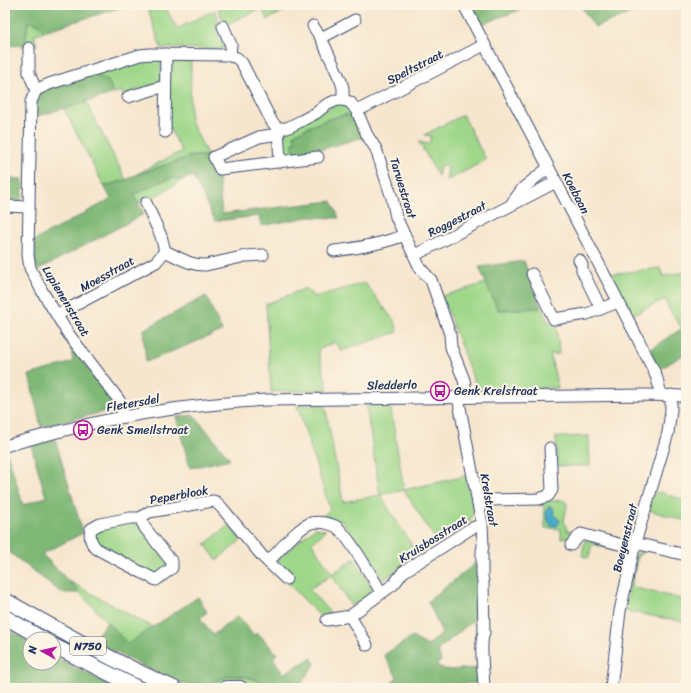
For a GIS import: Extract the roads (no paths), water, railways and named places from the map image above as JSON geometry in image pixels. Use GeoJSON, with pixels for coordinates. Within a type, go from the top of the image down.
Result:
{"type":"FeatureCollection","features":[{"type":"Feature","properties":{"kind":"main road","name":"N750"},"geometry":{"type":"LineString","coordinates":[[5,600],[136,672],[174,688]]}},
{"type":"Feature","properties":{"kind":"main road"},"geometry":{"type":"LineString","coordinates":[[5,617],[29,631]]}},
{"type":"Feature","properties":{"kind":"main road","name":"N750"},"geometry":{"type":"LineString","coordinates":[[62,650],[138,688]]}},
{"type":"Feature","properties":{"kind":"main road"},"geometry":{"type":"LineString","coordinates":[[226,688],[240,688]]}},
{"type":"Feature","properties":{"kind":"street","name":"Koebaan"},"geometry":{"type":"LineString","coordinates":[[464,5],[640,343],[660,390],[665,395]]}},
{"type":"Feature","properties":{"kind":"street"},"geometry":{"type":"LineString","coordinates":[[321,38],[355,20]]}},
{"type":"Feature","properties":{"kind":"street"},"geometry":{"type":"LineString","coordinates":[[223,26],[230,45],[230,56]]}},
{"type":"Feature","properties":{"kind":"street"},"geometry":{"type":"LineString","coordinates":[[313,26],[321,38],[341,81],[343,88],[343,100],[337,100],[326,105],[316,113],[287,128],[259,137],[214,157],[220,169],[318,158]]}},
{"type":"Feature","properties":{"kind":"street","name":"Speltstraat"},"geometry":{"type":"LineString","coordinates":[[357,111],[484,45]]}},
{"type":"Feature","properties":{"kind":"street"},"geometry":{"type":"LineString","coordinates":[[29,48],[29,73],[36,90],[49,84],[140,55],[166,54],[230,56],[237,58],[242,63],[278,131],[280,162]]}},
{"type":"Feature","properties":{"kind":"street"},"geometry":{"type":"LineString","coordinates":[[164,132],[166,54]]}},
{"type":"Feature","properties":{"kind":"street"},"geometry":{"type":"LineString","coordinates":[[128,98],[165,86]]}},
{"type":"Feature","properties":{"kind":"street","name":"Lupienenstraat"},"geometry":{"type":"LineString","coordinates":[[36,90],[31,102],[28,254],[30,268],[67,332],[119,400],[124,417]]}},
{"type":"Feature","properties":{"kind":"street","name":"Tarwestraat"},"geometry":{"type":"LineString","coordinates":[[343,100],[350,102],[357,111],[367,135],[376,149],[392,198],[396,217],[420,268],[431,280],[450,334],[451,347],[464,380],[463,397]]}},
{"type":"Feature","properties":{"kind":"street","name":"Roggestraat"},"geometry":{"type":"LineString","coordinates":[[510,205],[523,188],[548,168]]}},
{"type":"Feature","properties":{"kind":"street","name":"Roggestraat"},"geometry":{"type":"LineString","coordinates":[[415,255],[556,182]]}},
{"type":"Feature","properties":{"kind":"street"},"geometry":{"type":"LineString","coordinates":[[146,204],[161,236],[166,251],[191,264],[199,266],[246,256],[263,255]]}},
{"type":"Feature","properties":{"kind":"street"},"geometry":{"type":"LineString","coordinates":[[5,206],[30,207]]}},
{"type":"Feature","properties":{"kind":"street"},"geometry":{"type":"LineString","coordinates":[[334,251],[368,246],[405,235]]}},
{"type":"Feature","properties":{"kind":"street","name":"Moesstraat"},"geometry":{"type":"LineString","coordinates":[[57,315],[156,262],[166,251]]}},
{"type":"Feature","properties":{"kind":"street"},"geometry":{"type":"LineString","coordinates":[[579,260],[582,265],[582,270],[601,309]]}},
{"type":"Feature","properties":{"kind":"street"},"geometry":{"type":"LineString","coordinates":[[532,274],[554,319],[587,314],[618,302]]}},
{"type":"Feature","properties":{"kind":"street","name":"Sledderlo"},"geometry":{"type":"LineString","coordinates":[[267,400],[665,395],[686,396]]}},
{"type":"Feature","properties":{"kind":"street","name":"Boeyenstraat"},"geometry":{"type":"LineString","coordinates":[[611,688],[620,612],[634,546],[668,433],[671,410],[665,395]]}},
{"type":"Feature","properties":{"kind":"street","name":"Krelstraat"},"geometry":{"type":"LineString","coordinates":[[463,397],[471,471],[482,524],[484,633],[482,637],[482,648],[484,688]]}},
{"type":"Feature","properties":{"kind":"street","name":"Fletersdel"},"geometry":{"type":"LineString","coordinates":[[5,446],[48,434],[124,417],[205,405],[267,400]]}},
{"type":"Feature","properties":{"kind":"street"},"geometry":{"type":"LineString","coordinates":[[478,504],[487,500],[540,499],[548,496],[552,490],[550,448]]}},
{"type":"Feature","properties":{"kind":"street","name":"Peperblook"},"geometry":{"type":"LineString","coordinates":[[140,518],[145,528],[172,562],[172,568],[170,571],[156,580],[94,546],[90,538],[91,529],[96,526],[130,518],[140,518],[149,512],[213,501],[222,508],[268,562]]}},
{"type":"Feature","properties":{"kind":"street"},"geometry":{"type":"LineString","coordinates":[[286,579],[268,562],[301,528],[312,522],[324,523],[336,527],[346,537],[381,592]]}},
{"type":"Feature","properties":{"kind":"street","name":"Kruisbosstraat"},"geometry":{"type":"LineString","coordinates":[[327,620],[350,616],[394,584],[403,572],[482,524]]}},
{"type":"Feature","properties":{"kind":"street"},"geometry":{"type":"LineString","coordinates":[[571,545],[581,534],[634,546],[686,555]]}},
{"type":"Feature","properties":{"kind":"street"},"geometry":{"type":"LineString","coordinates":[[350,616],[367,645]]}},
{"type":"Feature","properties":{"kind":"water"},"geometry":{"type":"Polygon","coordinates":[[[549,506],[553,508],[555,516],[560,521],[557,526],[551,526],[547,519],[546,514],[549,506]]]}},
{"type":"Feature","properties":{"kind":"place","name":"Genk Krelstraat"},"geometry":{"type":"Point","coordinates":[440,391]}},
{"type":"Feature","properties":{"kind":"place","name":"Genk Smeilstraat"},"geometry":{"type":"Point","coordinates":[83,430]}}]}
